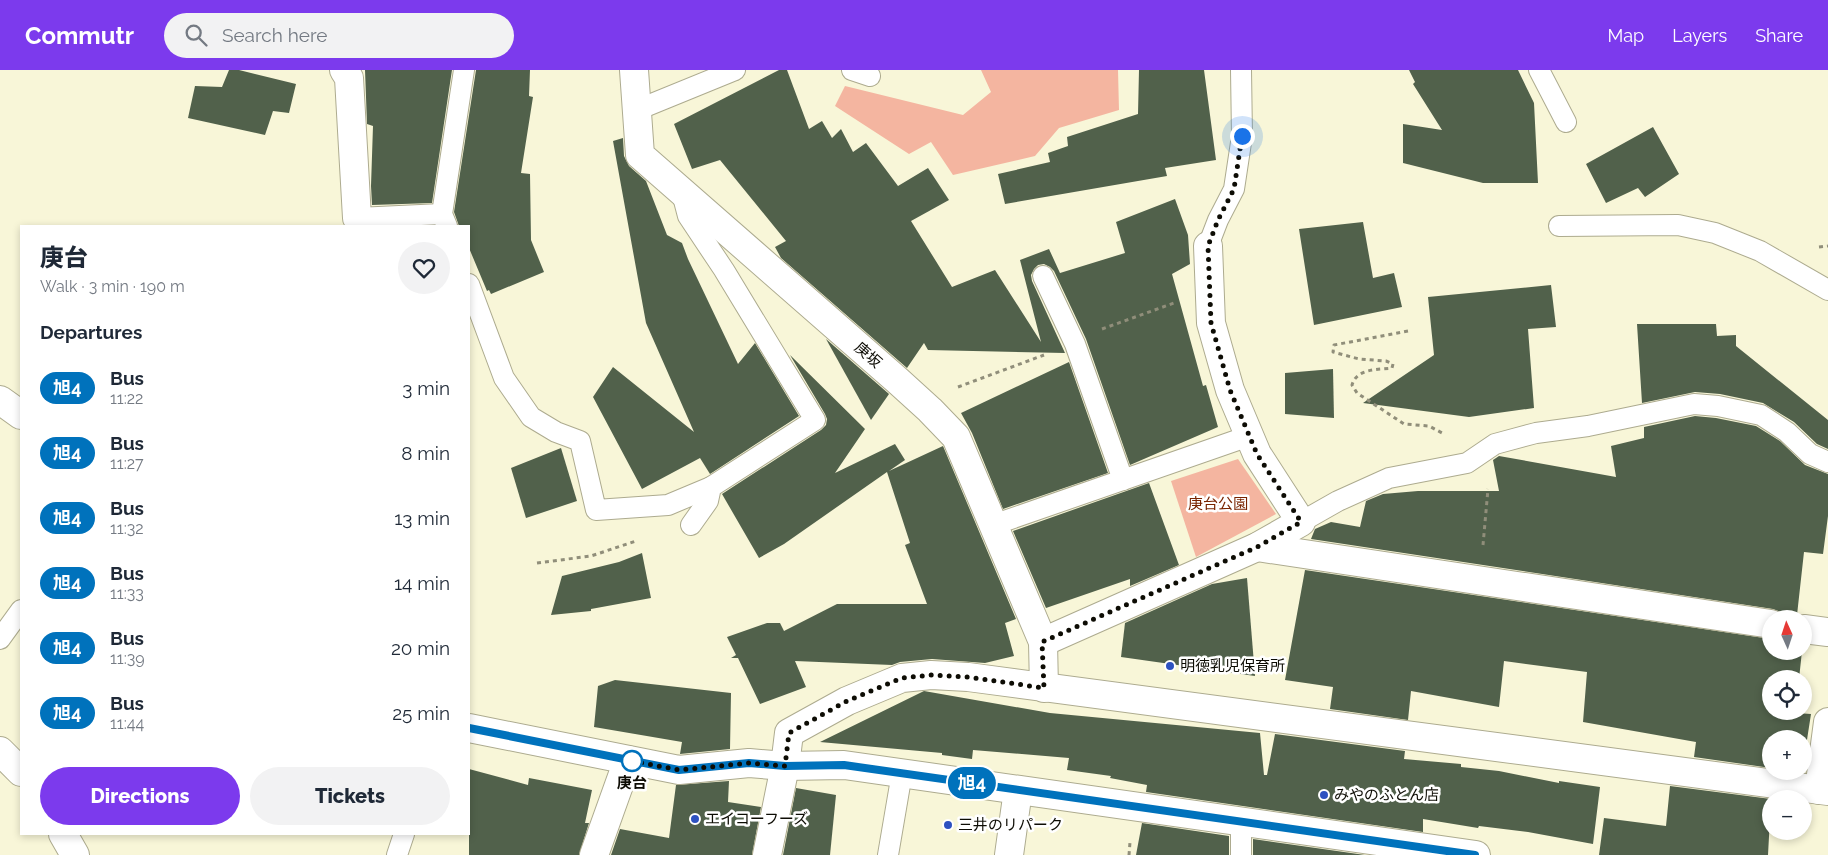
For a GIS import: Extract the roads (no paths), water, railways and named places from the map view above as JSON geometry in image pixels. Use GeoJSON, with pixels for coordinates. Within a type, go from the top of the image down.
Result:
{"type":"FeatureCollection","features":[{"type":"Feature","properties":{"kind":"street"},"geometry":{"type":"LineString","coordinates":[[344,70],[349,78],[357,218]]}},
{"type":"Feature","properties":{"kind":"street","name":"庚坂"},"geometry":{"type":"LineString","coordinates":[[634,70],[640,155],[920,401],[956,437],[1042,642],[1044,688]]}},
{"type":"Feature","properties":{"kind":"street"},"geometry":{"type":"LineString","coordinates":[[1042,642],[1257,547],[1301,522],[1257,454],[1230,390],[1211,323],[1208,246]]}},
{"type":"Feature","properties":{"kind":"street"},"geometry":{"type":"LineString","coordinates":[[0,400],[20,414]]}},
{"type":"Feature","properties":{"kind":"street"},"geometry":{"type":"LineString","coordinates":[[1257,547],[1762,623]]}},
{"type":"Feature","properties":{"kind":"street"},"geometry":{"type":"LineString","coordinates":[[1812,630],[1828,632]]}},
{"type":"Feature","properties":{"kind":"street"},"geometry":{"type":"LineString","coordinates":[[767,855],[785,766],[789,733],[847,701],[902,678],[931,675],[958,676],[1824,791],[1828,722]]}},
{"type":"Feature","properties":{"kind":"street"},"geometry":{"type":"LineString","coordinates":[[470,728],[679,770],[749,763],[785,766],[844,765],[1476,855]]}},
{"type":"Feature","properties":{"kind":"street"},"geometry":{"type":"LineString","coordinates":[[594,855],[628,760]]}},
{"type":"Feature","properties":{"kind":"street"},"geometry":{"type":"LineString","coordinates":[[1009,855],[1018,790]]}},
{"type":"Feature","properties":{"kind":"street"},"geometry":{"type":"LineString","coordinates":[[64,835],[76,855]]}},
{"type":"Feature","properties":{"kind":"lane"},"geometry":{"type":"LineString","coordinates":[[357,218],[444,220],[464,70]]}},
{"type":"Feature","properties":{"kind":"lane"},"geometry":{"type":"LineString","coordinates":[[637,110],[735,70]]}},
{"type":"Feature","properties":{"kind":"lane"},"geometry":{"type":"LineString","coordinates":[[1208,246],[1218,220],[1234,189],[1242,136],[1241,70]]}},
{"type":"Feature","properties":{"kind":"lane"},"geometry":{"type":"LineString","coordinates":[[1540,70],[1566,122]]}},
{"type":"Feature","properties":{"kind":"lane"},"geometry":{"type":"LineString","coordinates":[[470,287],[504,378],[520,401],[531,416],[556,432],[580,441],[596,510],[668,505],[710,487],[815,420],[724,270],[688,216],[682,193]]}},
{"type":"Feature","properties":{"kind":"lane"},"geometry":{"type":"LineString","coordinates":[[1559,226],[1678,225],[1715,233],[1760,251],[1828,290]]}},
{"type":"Feature","properties":{"kind":"lane"},"geometry":{"type":"LineString","coordinates":[[1043,276],[1074,341],[1123,480]]}},
{"type":"Feature","properties":{"kind":"lane"},"geometry":{"type":"LineString","coordinates":[[1301,522],[1338,501],[1389,478],[1467,463],[1495,444],[1536,433],[1588,426],[1694,404],[1718,406],[1761,414],[1787,432],[1810,454],[1828,462]]}},
{"type":"Feature","properties":{"kind":"lane"},"geometry":{"type":"LineString","coordinates":[[993,525],[1249,436]]}},
{"type":"Feature","properties":{"kind":"lane"},"geometry":{"type":"LineString","coordinates":[[691,525],[708,501],[710,487]]}},
{"type":"Feature","properties":{"kind":"lane"},"geometry":{"type":"LineString","coordinates":[[0,639],[20,611]]}},
{"type":"Feature","properties":{"kind":"lane"},"geometry":{"type":"LineString","coordinates":[[888,855],[902,773]]}},
{"type":"Feature","properties":{"kind":"lane"},"geometry":{"type":"LineString","coordinates":[[1241,822],[1241,855]]}},
{"type":"Feature","properties":{"kind":"lane"},"geometry":{"type":"LineString","coordinates":[[397,855],[404,835]]}},
{"type":"Feature","properties":{"kind":"place","name":"明徳乳児保育所"},"geometry":{"type":"Point","coordinates":[1170,666]}},
{"type":"Feature","properties":{"kind":"place","name":"庚台"},"geometry":{"type":"Point","coordinates":[632,761]}},
{"type":"Feature","properties":{"kind":"place","name":"みやのふとん店"},"geometry":{"type":"Point","coordinates":[1324,795]}},
{"type":"Feature","properties":{"kind":"place","name":"エイコーフーズ"},"geometry":{"type":"Point","coordinates":[695,819]}},
{"type":"Feature","properties":{"kind":"place","name":"三井のリパーク"},"geometry":{"type":"Point","coordinates":[948,825]}},
{"type":"Feature","properties":{"kind":"park label","name":"庚台公園"},"geometry":{"type":"Point","coordinates":[1218,504]}}]}
